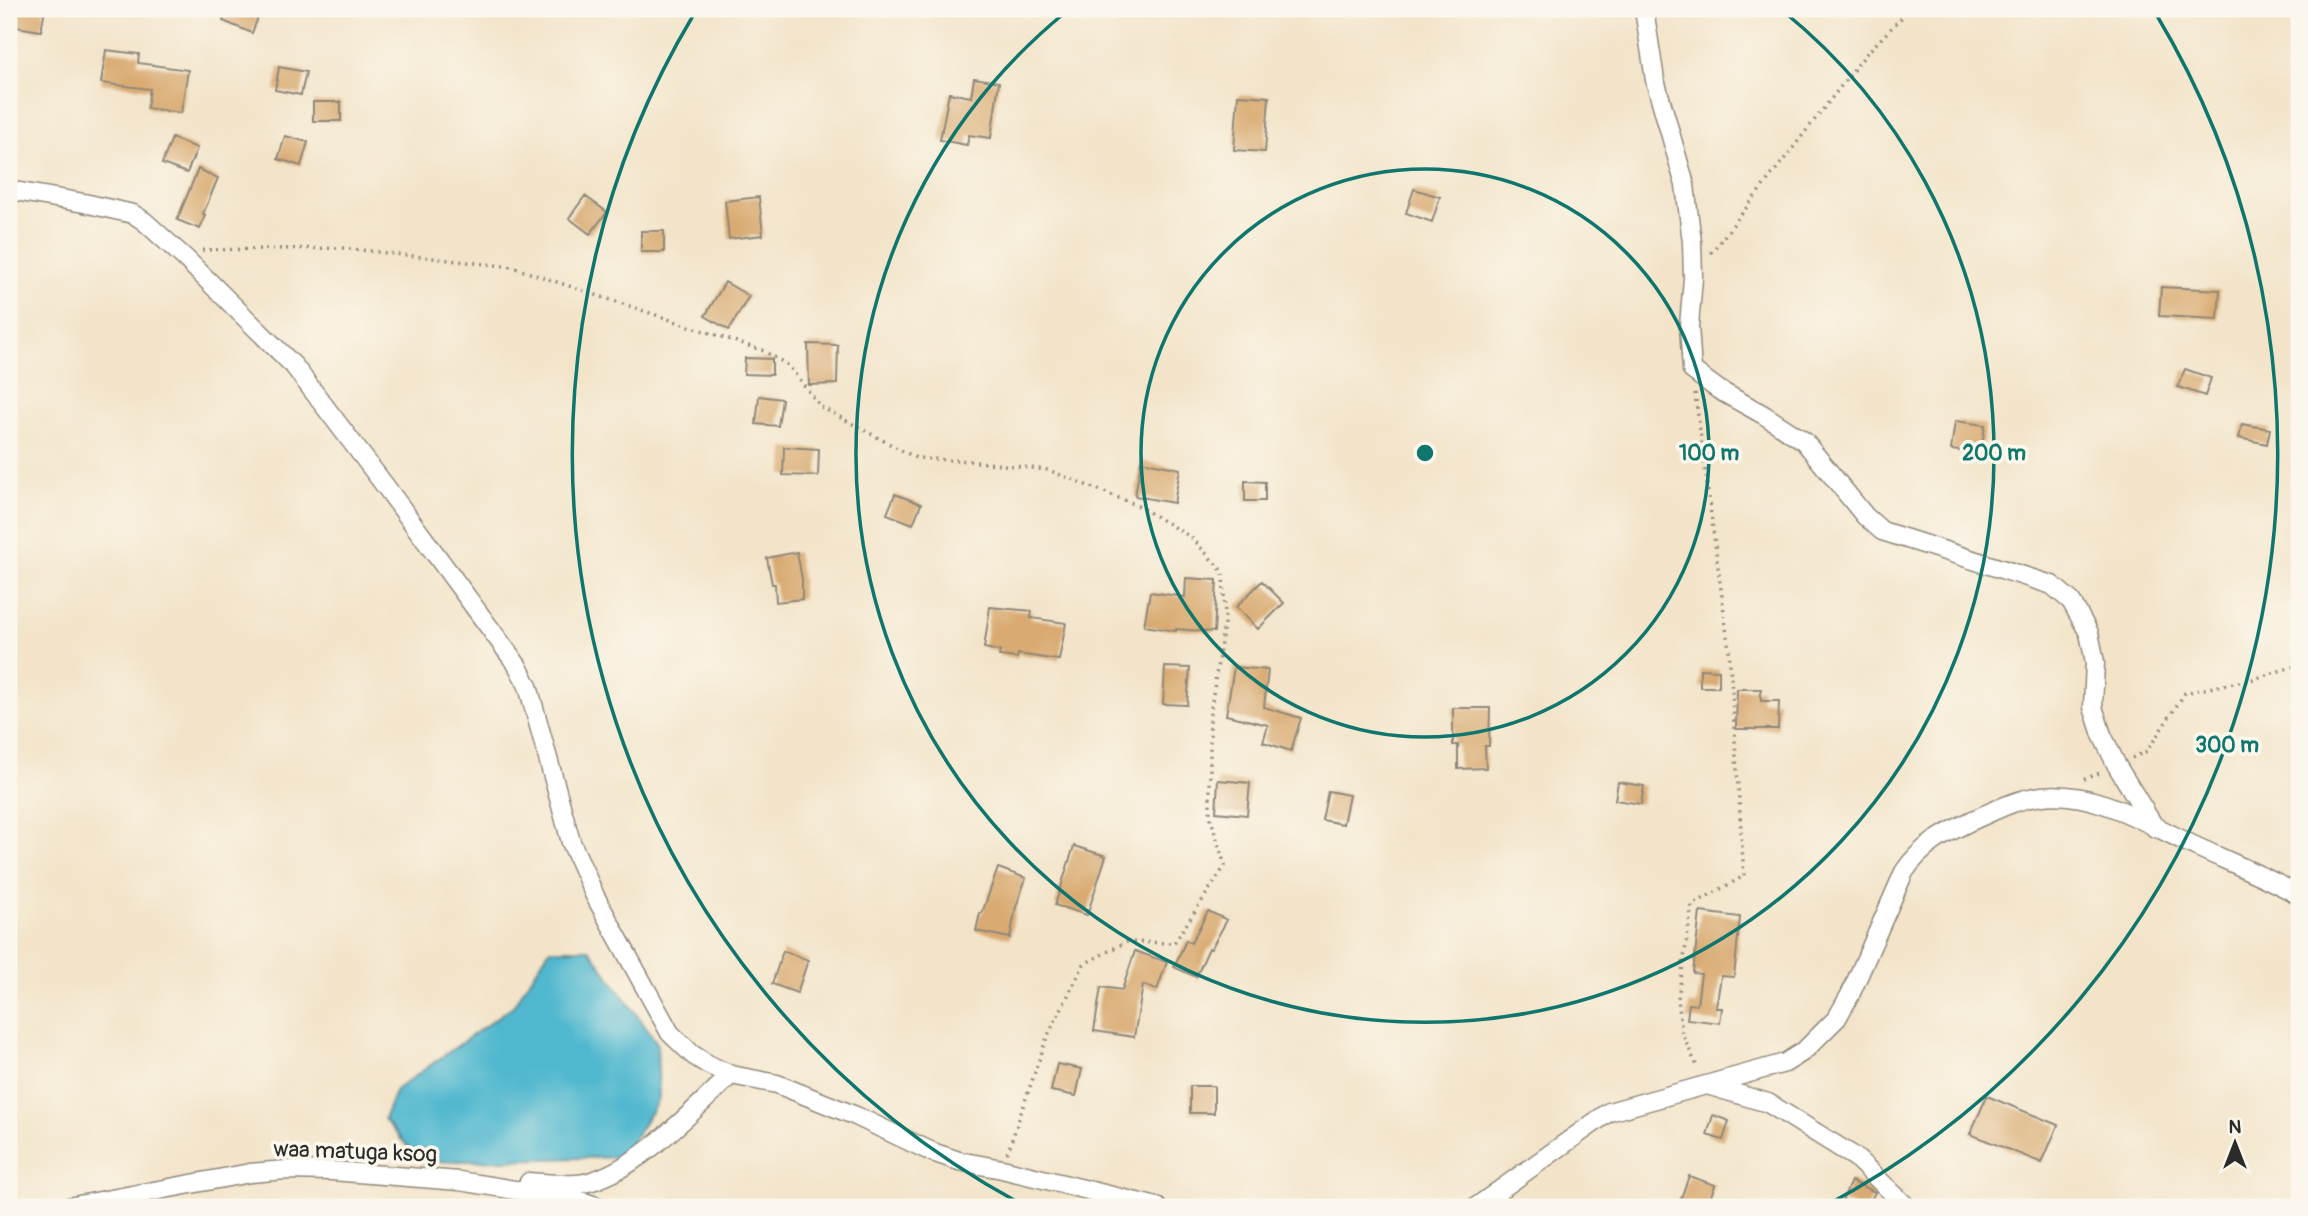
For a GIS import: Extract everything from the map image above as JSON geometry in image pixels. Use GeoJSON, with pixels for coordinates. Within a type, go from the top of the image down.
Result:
{"type":"FeatureCollection","features":[{"type":"Feature","properties":{"kind":"street"},"geometry":{"type":"LineString","coordinates":[[1644,9],[1655,80],[1685,185],[1692,242],[1693,278],[1689,326],[1692,370],[1719,390],[1804,441],[1865,516],[1882,531],[2042,581],[2052,585],[2071,601],[2089,633],[2095,662],[2093,707],[2102,735],[2155,828]]}},
{"type":"Feature","properties":{"kind":"street"},"geometry":{"type":"LineString","coordinates":[[9,190],[133,214],[175,250],[293,366],[517,665],[528,686],[571,842],[594,896],[670,1033],[701,1060],[731,1075],[777,1084],[856,1116],[932,1152],[959,1161],[1157,1207]]}},
{"type":"Feature","properties":{"kind":"street"},"geometry":{"type":"LineString","coordinates":[[1476,1207],[1609,1112],[1785,1063],[1804,1051],[1836,1018],[1850,995],[1904,872],[1916,855],[1949,832],[2014,802],[2043,796],[2080,798],[2111,806],[2270,878],[2299,895]]}},
{"type":"Feature","properties":{"kind":"street"},"geometry":{"type":"LineString","coordinates":[[459,1181],[582,1183],[603,1177],[649,1151],[731,1075]]}},
{"type":"Feature","properties":{"kind":"street"},"geometry":{"type":"LineString","coordinates":[[1707,1085],[1768,1103],[1854,1157],[1907,1207]]}},
{"type":"Feature","properties":{"kind":"street","name":"waa matuga ksog"},"geometry":{"type":"LineString","coordinates":[[68,1207],[262,1172],[332,1171],[459,1181],[578,1200],[599,1207]]}},
{"type":"Feature","properties":{"kind":"path"},"geometry":{"type":"LineString","coordinates":[[1693,278],[1734,221],[1866,54],[1910,9]]}},
{"type":"Feature","properties":{"kind":"path"},"geometry":{"type":"LineString","coordinates":[[175,250],[342,248],[512,267],[764,351],[788,365],[821,407],[916,458],[1048,470],[1137,505],[1192,538],[1223,572],[1225,617],[1210,714],[1210,816],[1225,866],[1174,943],[1126,942],[1084,964],[1047,1037],[1002,1169]]}},
{"type":"Feature","properties":{"kind":"path"},"geometry":{"type":"LineString","coordinates":[[1692,370],[1729,650],[1744,876],[1692,905],[1678,998],[1682,1034],[1707,1085]]}},
{"type":"Feature","properties":{"kind":"path"},"geometry":{"type":"LineString","coordinates":[[2080,781],[2147,751],[2185,694],[2253,679],[2299,665]]}},
{"type":"Feature","properties":{"kind":"water"},"geometry":{"type":"Polygon","coordinates":[[[550,949],[589,949],[657,1043],[659,1099],[622,1157],[421,1162],[384,1119],[396,1090],[513,1006],[550,949]]]}},
{"type":"Feature","properties":{"kind":"building"},"geometry":{"type":"Polygon","coordinates":[[[9,9],[45,9],[41,31],[9,26],[9,9]]]}},
{"type":"Feature","properties":{"kind":"building"},"geometry":{"type":"Polygon","coordinates":[[[228,9],[261,9],[252,33],[223,21],[228,9]]]}},
{"type":"Feature","properties":{"kind":"building"},"geometry":{"type":"Polygon","coordinates":[[[106,50],[139,54],[138,63],[188,70],[181,113],[147,108],[150,89],[101,83],[106,50]]]}},
{"type":"Feature","properties":{"kind":"building"},"geometry":{"type":"Polygon","coordinates":[[[279,67],[306,72],[301,95],[275,90],[279,67]]]}},
{"type":"Feature","properties":{"kind":"building"},"geometry":{"type":"Polygon","coordinates":[[[974,78],[999,82],[991,138],[969,135],[967,145],[940,140],[949,93],[971,97],[974,78]]]}},
{"type":"Feature","properties":{"kind":"building"},"geometry":{"type":"Polygon","coordinates":[[[1238,95],[1269,97],[1265,152],[1234,150],[1238,95]]]}},
{"type":"Feature","properties":{"kind":"building"},"geometry":{"type":"Polygon","coordinates":[[[313,102],[341,102],[341,121],[313,121],[313,102]]]}},
{"type":"Feature","properties":{"kind":"building"},"geometry":{"type":"Polygon","coordinates":[[[285,136],[308,142],[301,166],[278,159],[285,136]]]}},
{"type":"Feature","properties":{"kind":"building"},"geometry":{"type":"Polygon","coordinates":[[[172,138],[197,148],[187,173],[162,164],[172,138]]]}},
{"type":"Feature","properties":{"kind":"building"},"geometry":{"type":"Polygon","coordinates":[[[198,169],[218,178],[203,214],[205,215],[200,229],[177,220],[198,169]]]}},
{"type":"Feature","properties":{"kind":"building"},"geometry":{"type":"Polygon","coordinates":[[[1414,189],[1440,197],[1432,222],[1406,213],[1414,189]]]}},
{"type":"Feature","properties":{"kind":"building"},"geometry":{"type":"Polygon","coordinates":[[[585,196],[607,212],[590,234],[569,218],[585,196]]]}},
{"type":"Feature","properties":{"kind":"building"},"geometry":{"type":"Polygon","coordinates":[[[759,197],[763,235],[729,239],[725,201],[759,197]]]}},
{"type":"Feature","properties":{"kind":"building"},"geometry":{"type":"Polygon","coordinates":[[[641,231],[664,231],[664,252],[641,252],[641,231]]]}},
{"type":"Feature","properties":{"kind":"building"},"geometry":{"type":"Polygon","coordinates":[[[725,282],[749,296],[729,330],[705,316],[725,282]]]}},
{"type":"Feature","properties":{"kind":"building"},"geometry":{"type":"Polygon","coordinates":[[[2161,287],[2220,290],[2218,319],[2159,316],[2161,287]]]}},
{"type":"Feature","properties":{"kind":"building"},"geometry":{"type":"Polygon","coordinates":[[[808,344],[838,345],[837,384],[809,385],[808,344]]]}},
{"type":"Feature","properties":{"kind":"building"},"geometry":{"type":"Polygon","coordinates":[[[745,358],[772,359],[772,375],[744,374],[745,358]]]}},
{"type":"Feature","properties":{"kind":"building"},"geometry":{"type":"Polygon","coordinates":[[[2185,369],[2211,378],[2205,396],[2178,387],[2185,369]]]}},
{"type":"Feature","properties":{"kind":"building"},"geometry":{"type":"Polygon","coordinates":[[[759,396],[782,399],[778,426],[756,424],[759,396]]]}},
{"type":"Feature","properties":{"kind":"building"},"geometry":{"type":"Polygon","coordinates":[[[1955,421],[1985,425],[1981,454],[1951,450],[1955,421]]]}},
{"type":"Feature","properties":{"kind":"building"},"geometry":{"type":"Polygon","coordinates":[[[2242,424],[2270,429],[2267,444],[2239,438],[2242,424]]]}},
{"type":"Feature","properties":{"kind":"building"},"geometry":{"type":"Polygon","coordinates":[[[784,447],[819,449],[818,476],[783,475],[784,447]]]}},
{"type":"Feature","properties":{"kind":"building"},"geometry":{"type":"Polygon","coordinates":[[[1141,461],[1180,469],[1174,503],[1135,496],[1141,461]]]}},
{"type":"Feature","properties":{"kind":"building"},"geometry":{"type":"Polygon","coordinates":[[[1245,481],[1265,482],[1265,501],[1245,501],[1245,481]]]}},
{"type":"Feature","properties":{"kind":"building"},"geometry":{"type":"Polygon","coordinates":[[[895,494],[921,504],[913,524],[887,514],[895,494]]]}},
{"type":"Feature","properties":{"kind":"building"},"geometry":{"type":"Polygon","coordinates":[[[797,552],[802,579],[802,599],[776,602],[775,584],[772,584],[767,558],[797,552]]]}},
{"type":"Feature","properties":{"kind":"building"},"geometry":{"type":"Polygon","coordinates":[[[1186,578],[1217,580],[1214,632],[1176,631],[1144,626],[1150,592],[1185,597],[1186,578]]]}},
{"type":"Feature","properties":{"kind":"building"},"geometry":{"type":"Polygon","coordinates":[[[1262,581],[1284,603],[1258,629],[1236,607],[1262,581]]]}},
{"type":"Feature","properties":{"kind":"building"},"geometry":{"type":"Polygon","coordinates":[[[990,607],[1032,611],[1031,618],[1066,623],[1059,660],[1018,654],[1017,658],[999,656],[1000,651],[984,648],[990,607]]]}},
{"type":"Feature","properties":{"kind":"building"},"geometry":{"type":"Polygon","coordinates":[[[1165,667],[1190,668],[1187,705],[1163,704],[1165,667]]]}},
{"type":"Feature","properties":{"kind":"building"},"geometry":{"type":"Polygon","coordinates":[[[1234,667],[1268,670],[1264,707],[1301,718],[1291,751],[1263,742],[1268,725],[1226,715],[1234,667]]]}},
{"type":"Feature","properties":{"kind":"building"},"geometry":{"type":"Polygon","coordinates":[[[1700,669],[1719,670],[1719,687],[1700,687],[1700,669]]]}},
{"type":"Feature","properties":{"kind":"building"},"geometry":{"type":"Polygon","coordinates":[[[1737,689],[1761,689],[1761,701],[1779,701],[1778,729],[1736,729],[1737,689]]]}},
{"type":"Feature","properties":{"kind":"building"},"geometry":{"type":"Polygon","coordinates":[[[1453,708],[1490,708],[1489,746],[1485,746],[1486,768],[1458,769],[1458,745],[1453,745],[1453,708]]]}},
{"type":"Feature","properties":{"kind":"building"},"geometry":{"type":"Polygon","coordinates":[[[1218,780],[1250,783],[1247,815],[1216,812],[1218,780]]]}},
{"type":"Feature","properties":{"kind":"building"},"geometry":{"type":"Polygon","coordinates":[[[1618,782],[1644,786],[1641,804],[1615,800],[1618,782]]]}},
{"type":"Feature","properties":{"kind":"building"},"geometry":{"type":"Polygon","coordinates":[[[1328,791],[1349,795],[1343,824],[1322,820],[1328,791]]]}},
{"type":"Feature","properties":{"kind":"building"},"geometry":{"type":"Polygon","coordinates":[[[1074,846],[1106,856],[1087,915],[1055,905],[1074,846]]]}},
{"type":"Feature","properties":{"kind":"building"},"geometry":{"type":"Polygon","coordinates":[[[998,868],[1026,878],[1016,907],[1010,938],[976,931],[980,913],[998,868]]]}},
{"type":"Feature","properties":{"kind":"building"},"geometry":{"type":"Polygon","coordinates":[[[1208,911],[1227,920],[1211,949],[1209,948],[1196,977],[1174,967],[1186,940],[1191,943],[1208,911]]]}},
{"type":"Feature","properties":{"kind":"building"},"geometry":{"type":"Polygon","coordinates":[[[1700,912],[1740,917],[1734,977],[1721,976],[1716,1008],[1722,1008],[1720,1023],[1687,1019],[1689,1004],[1697,1005],[1701,974],[1693,973],[1700,912]]]}},
{"type":"Feature","properties":{"kind":"building"},"geometry":{"type":"Polygon","coordinates":[[[783,951],[808,960],[797,993],[772,984],[783,951]]]}},
{"type":"Feature","properties":{"kind":"building"},"geometry":{"type":"Polygon","coordinates":[[[1135,951],[1167,962],[1157,990],[1143,985],[1134,1037],[1094,1031],[1101,987],[1122,990],[1135,951]]]}},
{"type":"Feature","properties":{"kind":"building"},"geometry":{"type":"Polygon","coordinates":[[[1057,1064],[1082,1069],[1076,1096],[1051,1091],[1057,1064]]]}},
{"type":"Feature","properties":{"kind":"building"},"geometry":{"type":"Polygon","coordinates":[[[1190,1086],[1214,1086],[1214,1113],[1190,1113],[1190,1086]]]}},
{"type":"Feature","properties":{"kind":"building"},"geometry":{"type":"Polygon","coordinates":[[[1987,1096],[2058,1125],[2042,1163],[1970,1134],[1987,1096]]]}},
{"type":"Feature","properties":{"kind":"building"},"geometry":{"type":"Polygon","coordinates":[[[1713,1115],[1729,1121],[1723,1140],[1707,1135],[1713,1115]]]}},
{"type":"Feature","properties":{"kind":"building"},"geometry":{"type":"Polygon","coordinates":[[[1689,1176],[1715,1185],[1707,1207],[1680,1201],[1689,1176]]]}},
{"type":"Feature","properties":{"kind":"building"},"geometry":{"type":"Polygon","coordinates":[[[1851,1181],[1875,1192],[1868,1207],[1855,1207],[1842,1201],[1851,1181]]]}}]}
